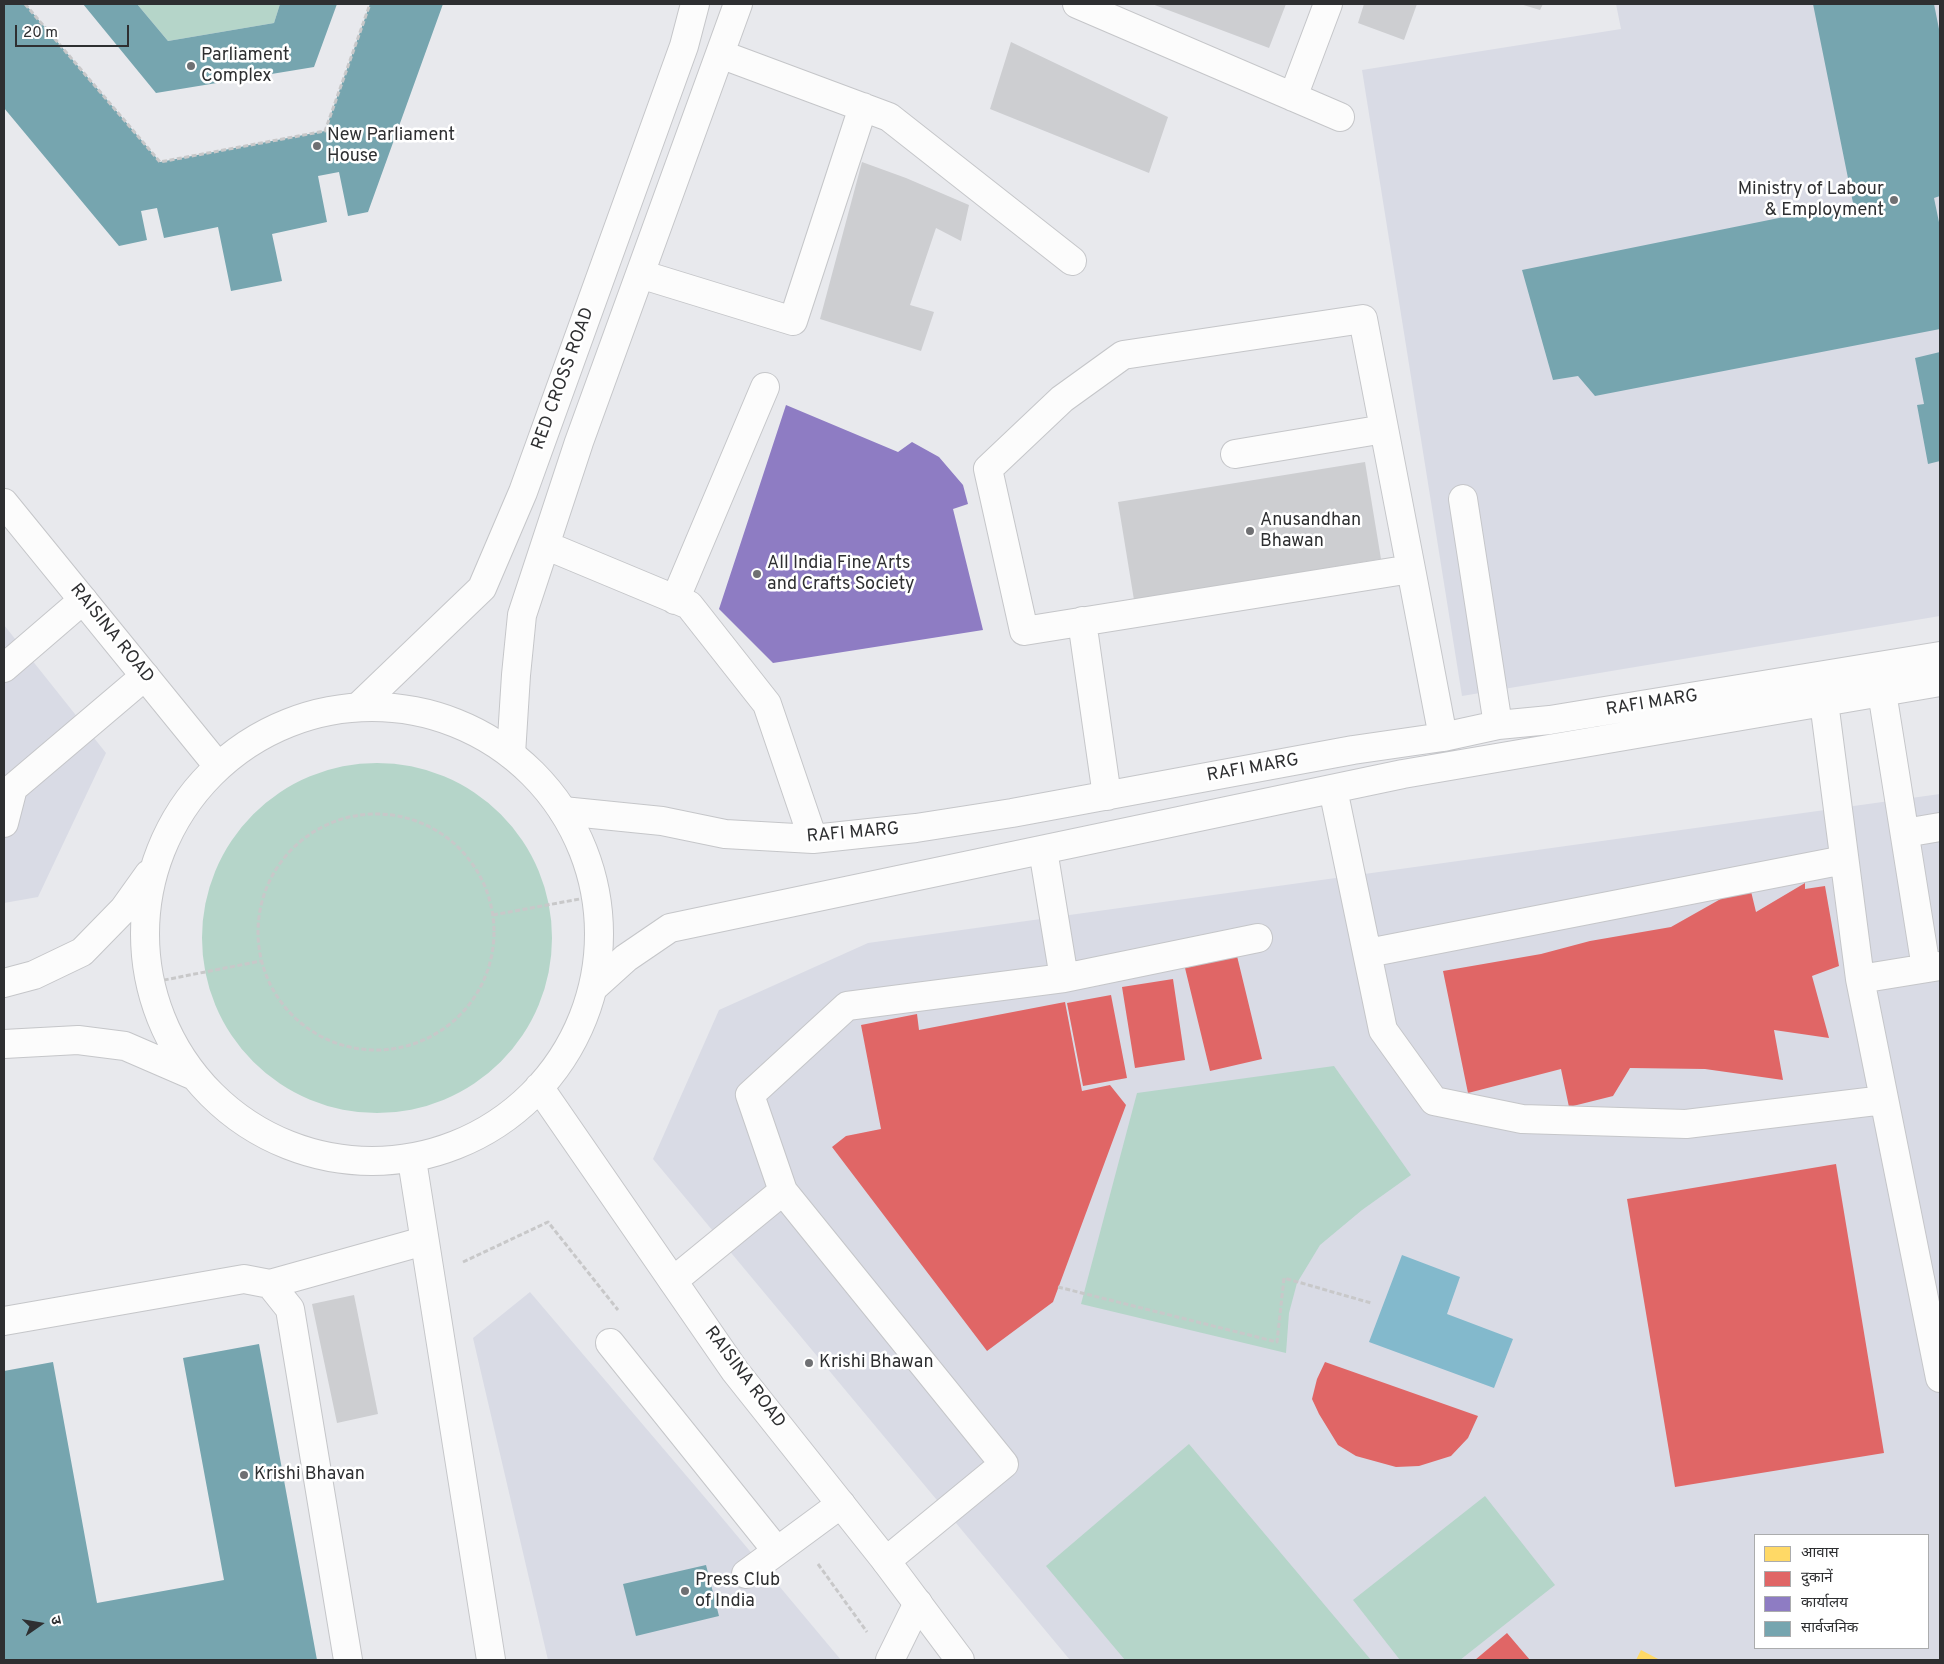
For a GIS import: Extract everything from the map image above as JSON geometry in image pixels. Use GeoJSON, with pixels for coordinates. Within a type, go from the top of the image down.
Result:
{"type":"FeatureCollection","features":[{"type":"Feature","properties":{"kind":"street","name":"RED CROSS ROAD"},"geometry":{"type":"LineString","coordinates":[[358,707],[482,588],[527,483],[684,46],[695,4]]}},
{"type":"Feature","properties":{"kind":"street","name":"RED CROSS ROAD"},"geometry":{"type":"LineString","coordinates":[[511,754],[522,615],[579,442],[738,4]]}},
{"type":"Feature","properties":{"kind":"street"},"geometry":{"type":"LineString","coordinates":[[1077,4],[1340,117]]}},
{"type":"Feature","properties":{"kind":"street"},"geometry":{"type":"LineString","coordinates":[[1293,96],[1328,4]]}},
{"type":"Feature","properties":{"kind":"street"},"geometry":{"type":"LineString","coordinates":[[720,54],[889,117],[1072,261]]}},
{"type":"Feature","properties":{"kind":"street"},"geometry":{"type":"LineString","coordinates":[[640,274],[793,321],[863,107]]}},
{"type":"Feature","properties":{"kind":"street"},"geometry":{"type":"LineString","coordinates":[[1411,569],[1024,630],[988,469],[1062,399],[1123,354],[1363,319],[1411,569],[1442,737]]}},
{"type":"Feature","properties":{"kind":"street"},"geometry":{"type":"LineString","coordinates":[[675,600],[765,387]]}},
{"type":"Feature","properties":{"kind":"street"},"geometry":{"type":"LineString","coordinates":[[1235,454],[1384,429]]}},
{"type":"Feature","properties":{"kind":"street"},"geometry":{"type":"LineString","coordinates":[[1463,499],[1498,726]]}},
{"type":"Feature","properties":{"kind":"street","name":"RAISINA ROAD"},"geometry":{"type":"LineString","coordinates":[[4,503],[218,766]]}},
{"type":"Feature","properties":{"kind":"street"},"geometry":{"type":"LineString","coordinates":[[546,545],[688,606],[767,704],[812,839]]}},
{"type":"Feature","properties":{"kind":"street"},"geometry":{"type":"LineString","coordinates":[[4,668],[83,600]]}},
{"type":"Feature","properties":{"kind":"street"},"geometry":{"type":"LineString","coordinates":[[1082,621],[1107,796]]}},
{"type":"Feature","properties":{"kind":"street","name":"RAFI MARG"},"geometry":{"type":"LineString","coordinates":[[563,811],[662,821],[725,834],[812,839],[916,828],[1107,796],[1353,750],[1442,737],[1498,726],[1550,720],[1940,656]]}},
{"type":"Feature","properties":{"kind":"street"},"geometry":{"type":"LineString","coordinates":[[4,823],[8,781],[145,676]]}},
{"type":"Feature","properties":{"kind":"street","name":"RAFI MARG"},"geometry":{"type":"LineString","coordinates":[[595,986],[626,958],[670,928],[1403,774],[1940,682]]}},
{"type":"Feature","properties":{"kind":"street"},"geometry":{"type":"LineString","coordinates":[[1860,979],[1933,967],[1905,833],[1882,692]]}},
{"type":"Feature","properties":{"kind":"street"},"geometry":{"type":"LineString","coordinates":[[1824,702],[1860,979],[1940,1378]]}},
{"type":"Feature","properties":{"kind":"street"},"geometry":{"type":"LineString","coordinates":[[4,983],[34,975],[82,952],[124,909],[157,862],[178,818],[193,794],[218,766],[249,742],[283,724],[320,712],[358,707],[399,708],[439,716],[477,732],[511,754],[547,786],[563,811],[581,843],[593,878],[599,914],[600,950],[595,986],[584,1021],[531,1100],[503,1124],[472,1142],[412,1160],[341,1158],[270,1140],[227,1112],[192,1075],[165,1032],[150,983],[144,932],[148,896],[157,862]]}},
{"type":"Feature","properties":{"kind":"street"},"geometry":{"type":"LineString","coordinates":[[1333,789],[1383,1030],[1434,1101],[1522,1118],[1686,1124],[1884,1100]]}},
{"type":"Feature","properties":{"kind":"street"},"geometry":{"type":"LineString","coordinates":[[1905,833],[1940,827]]}},
{"type":"Feature","properties":{"kind":"street"},"geometry":{"type":"LineString","coordinates":[[1044,850],[1064,978]]}},
{"type":"Feature","properties":{"kind":"street"},"geometry":{"type":"LineString","coordinates":[[1368,953],[1844,860]]}},
{"type":"Feature","properties":{"kind":"street"},"geometry":{"type":"LineString","coordinates":[[886,1561],[1004,1464],[783,1191],[750,1095],[847,1006],[1064,978],[1258,938]]}},
{"type":"Feature","properties":{"kind":"street"},"geometry":{"type":"LineString","coordinates":[[4,1044],[78,1040],[125,1046],[192,1075]]}},
{"type":"Feature","properties":{"kind":"street","name":"RAISINA ROAD"},"geometry":{"type":"LineString","coordinates":[[540,1087],[735,1371],[886,1561],[960,1660]]}},
{"type":"Feature","properties":{"kind":"street"},"geometry":{"type":"LineString","coordinates":[[412,1160],[490,1660]]}},
{"type":"Feature","properties":{"kind":"street"},"geometry":{"type":"LineString","coordinates":[[673,1281],[783,1191]]}},
{"type":"Feature","properties":{"kind":"street"},"geometry":{"type":"LineString","coordinates":[[4,1322],[244,1279],[270,1284],[424,1242]]}},
{"type":"Feature","properties":{"kind":"street"},"geometry":{"type":"LineString","coordinates":[[270,1284],[290,1309],[348,1660]]}},
{"type":"Feature","properties":{"kind":"street"},"geometry":{"type":"LineString","coordinates":[[610,1343],[777,1551]]}},
{"type":"Feature","properties":{"kind":"street"},"geometry":{"type":"LineString","coordinates":[[746,1574],[841,1504]]}},
{"type":"Feature","properties":{"kind":"street"},"geometry":{"type":"LineString","coordinates":[[890,1660],[918,1603]]}},
{"type":"Feature","properties":{"kind":"path"},"geometry":{"type":"LineString","coordinates":[[25,4],[160,162],[324,131],[370,4]]}},
{"type":"Feature","properties":{"kind":"path"},"geometry":{"type":"LineString","coordinates":[[391,814],[428,825],[459,847],[482,878],[493,915],[493,955],[478,993],[453,1024],[419,1044],[379,1052],[339,1046],[304,1028],[277,998],[261,961],[257,923],[266,885],[287,853],[316,828],[353,815],[391,814]]}},
{"type":"Feature","properties":{"kind":"path"},"geometry":{"type":"LineString","coordinates":[[493,915],[596,896]]}},
{"type":"Feature","properties":{"kind":"path"},"geometry":{"type":"LineString","coordinates":[[150,983],[261,961]]}},
{"type":"Feature","properties":{"kind":"path"},"geometry":{"type":"LineString","coordinates":[[1058,1288],[1277,1342],[1284,1278],[1371,1303]]}},
{"type":"Feature","properties":{"kind":"shaded area"},"geometry":{"type":"Polygon","coordinates":[[[1616,4],[1940,4],[1940,616],[1462,696],[1362,70],[1621,29],[1616,4]]]}},
{"type":"Feature","properties":{"kind":"shaded area"},"geometry":{"type":"Polygon","coordinates":[[[4,625],[106,753],[38,897],[4,903],[4,625]]]}},
{"type":"Feature","properties":{"kind":"shaded area"},"geometry":{"type":"Polygon","coordinates":[[[1940,794],[1940,1660],[1070,1660],[653,1159],[719,1010],[868,943],[1940,794]]]}},
{"type":"Feature","properties":{"kind":"shaded area"},"geometry":{"type":"Polygon","coordinates":[[[530,1292],[841,1660],[548,1660],[473,1338],[530,1292]]]}},
{"type":"Feature","properties":{"kind":"green space"},"geometry":{"type":"Polygon","coordinates":[[[137,4],[280,4],[274,23],[168,41],[137,4]]]}},
{"type":"Feature","properties":{"kind":"green space"},"geometry":{"type":"Polygon","coordinates":[[[360,763],[394,763],[428,770],[460,783],[488,802],[513,827],[532,855],[545,887],[552,921],[552,955],[545,989],[532,1021],[513,1049],[488,1074],[460,1093],[428,1106],[394,1113],[360,1113],[326,1106],[294,1093],[266,1074],[241,1049],[222,1021],[209,989],[202,955],[202,921],[209,887],[222,855],[241,827],[266,802],[294,783],[326,770],[360,763]]]}},
{"type":"Feature","properties":{"kind":"green space"},"geometry":{"type":"Polygon","coordinates":[[[1334,1066],[1411,1175],[1362,1210],[1320,1245],[1297,1283],[1289,1313],[1286,1353],[1081,1304],[1137,1093],[1334,1066]]]}},
{"type":"Feature","properties":{"kind":"green space"},"geometry":{"type":"Polygon","coordinates":[[[1189,1444],[1371,1660],[1125,1660],[1046,1566],[1189,1444]]]}},
{"type":"Feature","properties":{"kind":"green space"},"geometry":{"type":"Polygon","coordinates":[[[1485,1496],[1555,1585],[1460,1660],[1400,1660],[1353,1600],[1485,1496]]]}},
{"type":"Feature","properties":{"kind":"water"},"geometry":{"type":"Polygon","coordinates":[[[1402,1255],[1460,1277],[1447,1314],[1513,1339],[1494,1388],[1369,1342],[1402,1255]]]}},
{"type":"Feature","properties":{"kind":"building: आवास"},"geometry":{"type":"Polygon","coordinates":[[[1641,1650],[1660,1660],[1636,1660],[1641,1650]]]}},
{"type":"Feature","properties":{"kind":"building: दुकानें"},"geometry":{"type":"Polygon","coordinates":[[[1749,883],[1756,912],[1805,883],[1805,889],[1825,886],[1839,966],[1812,976],[1829,1038],[1774,1030],[1783,1080],[1705,1069],[1630,1068],[1613,1096],[1569,1107],[1561,1069],[1468,1093],[1443,971],[1541,954],[1590,941],[1671,927],[1749,883]]]}},
{"type":"Feature","properties":{"kind":"building: दुकानें"},"geometry":{"type":"Polygon","coordinates":[[[1237,956],[1262,1059],[1210,1071],[1185,968],[1237,956]]]}},
{"type":"Feature","properties":{"kind":"building: दुकानें"},"geometry":{"type":"Polygon","coordinates":[[[1173,979],[1185,1060],[1135,1068],[1122,987],[1173,979]]]}},
{"type":"Feature","properties":{"kind":"building: दुकानें"},"geometry":{"type":"Polygon","coordinates":[[[1111,995],[1127,1078],[1083,1086],[1067,1003],[1111,995]]]}},
{"type":"Feature","properties":{"kind":"building: दुकानें"},"geometry":{"type":"Polygon","coordinates":[[[1065,1002],[1082,1091],[1110,1085],[1126,1105],[1053,1302],[987,1351],[832,1147],[846,1136],[881,1129],[861,1025],[917,1014],[919,1030],[1065,1002]]]}},
{"type":"Feature","properties":{"kind":"building: दुकानें"},"geometry":{"type":"Polygon","coordinates":[[[1836,1164],[1884,1453],[1675,1487],[1627,1199],[1836,1164]]]}},
{"type":"Feature","properties":{"kind":"building: दुकानें"},"geometry":{"type":"Polygon","coordinates":[[[1325,1362],[1478,1416],[1468,1438],[1451,1456],[1419,1466],[1396,1467],[1356,1456],[1338,1445],[1312,1399],[1317,1379],[1325,1362]]]}},
{"type":"Feature","properties":{"kind":"building: दुकानें"},"geometry":{"type":"Polygon","coordinates":[[[1507,1633],[1530,1660],[1475,1660],[1507,1633]]]}},
{"type":"Feature","properties":{"kind":"building: कार्यालय"},"geometry":{"type":"Polygon","coordinates":[[[786,405],[898,452],[912,442],[939,457],[963,485],[968,504],[953,509],[983,630],[773,663],[719,609],[786,405]]]}},
{"type":"Feature","properties":{"kind":"building: सार्वजनिक","name":"New Parliament House"},"geometry":{"type":"Polygon","coordinates":[[[4,4],[25,4],[160,162],[325,131],[370,4],[443,4],[368,212],[348,216],[339,172],[318,176],[327,222],[272,234],[282,281],[231,291],[218,227],[164,238],[157,208],[141,211],[147,240],[119,246],[4,108],[4,4]]]}},
{"type":"Feature","properties":{"kind":"building: सार्वजनिक"},"geometry":{"type":"Polygon","coordinates":[[[83,4],[137,4],[168,41],[274,23],[280,4],[337,4],[314,67],[156,93],[83,4]]]}},
{"type":"Feature","properties":{"kind":"building: सार्वजनिक","name":"Ministry of Labour & Employment"},"geometry":{"type":"Polygon","coordinates":[[[1813,4],[1934,4],[1940,34],[1940,196],[1934,198],[1940,227],[1940,329],[1595,396],[1578,376],[1553,380],[1522,270],[1853,203],[1813,4]]]}},
{"type":"Feature","properties":{"kind":"building: सार्वजनिक"},"geometry":{"type":"Polygon","coordinates":[[[1940,352],[1940,461],[1928,464],[1917,405],[1924,404],[1915,358],[1940,352]]]}},
{"type":"Feature","properties":{"kind":"building: सार्वजनिक","name":"Krishi Bhavan"},"geometry":{"type":"Polygon","coordinates":[[[259,1344],[317,1660],[4,1660],[4,1371],[53,1362],[97,1603],[224,1580],[183,1358],[259,1344]]]}},
{"type":"Feature","properties":{"kind":"building: सार्वजनिक"},"geometry":{"type":"Polygon","coordinates":[[[706,1565],[719,1616],[636,1636],[623,1584],[706,1565]]]}},
{"type":"Feature","properties":{"kind":"building: अन्य"},"geometry":{"type":"Polygon","coordinates":[[[1152,4],[1286,4],[1269,48],[1152,4]]]}},
{"type":"Feature","properties":{"kind":"building: अन्य"},"geometry":{"type":"Polygon","coordinates":[[[1364,4],[1417,4],[1404,40],[1358,23],[1364,4]]]}},
{"type":"Feature","properties":{"kind":"building: अन्य"},"geometry":{"type":"Polygon","coordinates":[[[1520,4],[1543,4],[1540,10],[1520,4]]]}},
{"type":"Feature","properties":{"kind":"building: अन्य"},"geometry":{"type":"Polygon","coordinates":[[[1011,42],[1168,117],[1149,173],[990,109],[1011,42]]]}},
{"type":"Feature","properties":{"kind":"building: अन्य"},"geometry":{"type":"Polygon","coordinates":[[[862,162],[906,178],[969,205],[961,241],[936,228],[910,305],[934,312],[921,351],[820,319],[862,162]]]}},
{"type":"Feature","properties":{"kind":"building: अन्य","name":"Anusandhan Bhawan"},"geometry":{"type":"Polygon","coordinates":[[[1365,462],[1381,559],[1134,600],[1118,502],[1365,462]]]}},
{"type":"Feature","properties":{"kind":"building: अन्य"},"geometry":{"type":"Polygon","coordinates":[[[354,1295],[378,1414],[337,1423],[312,1304],[354,1295]]]}},
{"type":"Feature","properties":{"kind":"place","name":"Parliament Complex"},"geometry":{"type":"Point","coordinates":[191,66]}},
{"type":"Feature","properties":{"kind":"place","name":"New Parliament House"},"geometry":{"type":"Point","coordinates":[317,146]}},
{"type":"Feature","properties":{"kind":"place","name":"Ministry of Labour & Employment"},"geometry":{"type":"Point","coordinates":[1894,200]}},
{"type":"Feature","properties":{"kind":"place","name":"Anusandhan Bhawan"},"geometry":{"type":"Point","coordinates":[1250,531]}},
{"type":"Feature","properties":{"kind":"place","name":"All India Fine Arts and Crafts Society"},"geometry":{"type":"Point","coordinates":[757,574]}},
{"type":"Feature","properties":{"kind":"place","name":"Krishi Bhawan"},"geometry":{"type":"Point","coordinates":[809,1363]}},
{"type":"Feature","properties":{"kind":"place","name":"Krishi Bhavan"},"geometry":{"type":"Point","coordinates":[244,1475]}},
{"type":"Feature","properties":{"kind":"place","name":"Press Club of India"},"geometry":{"type":"Point","coordinates":[685,1591]}}]}
